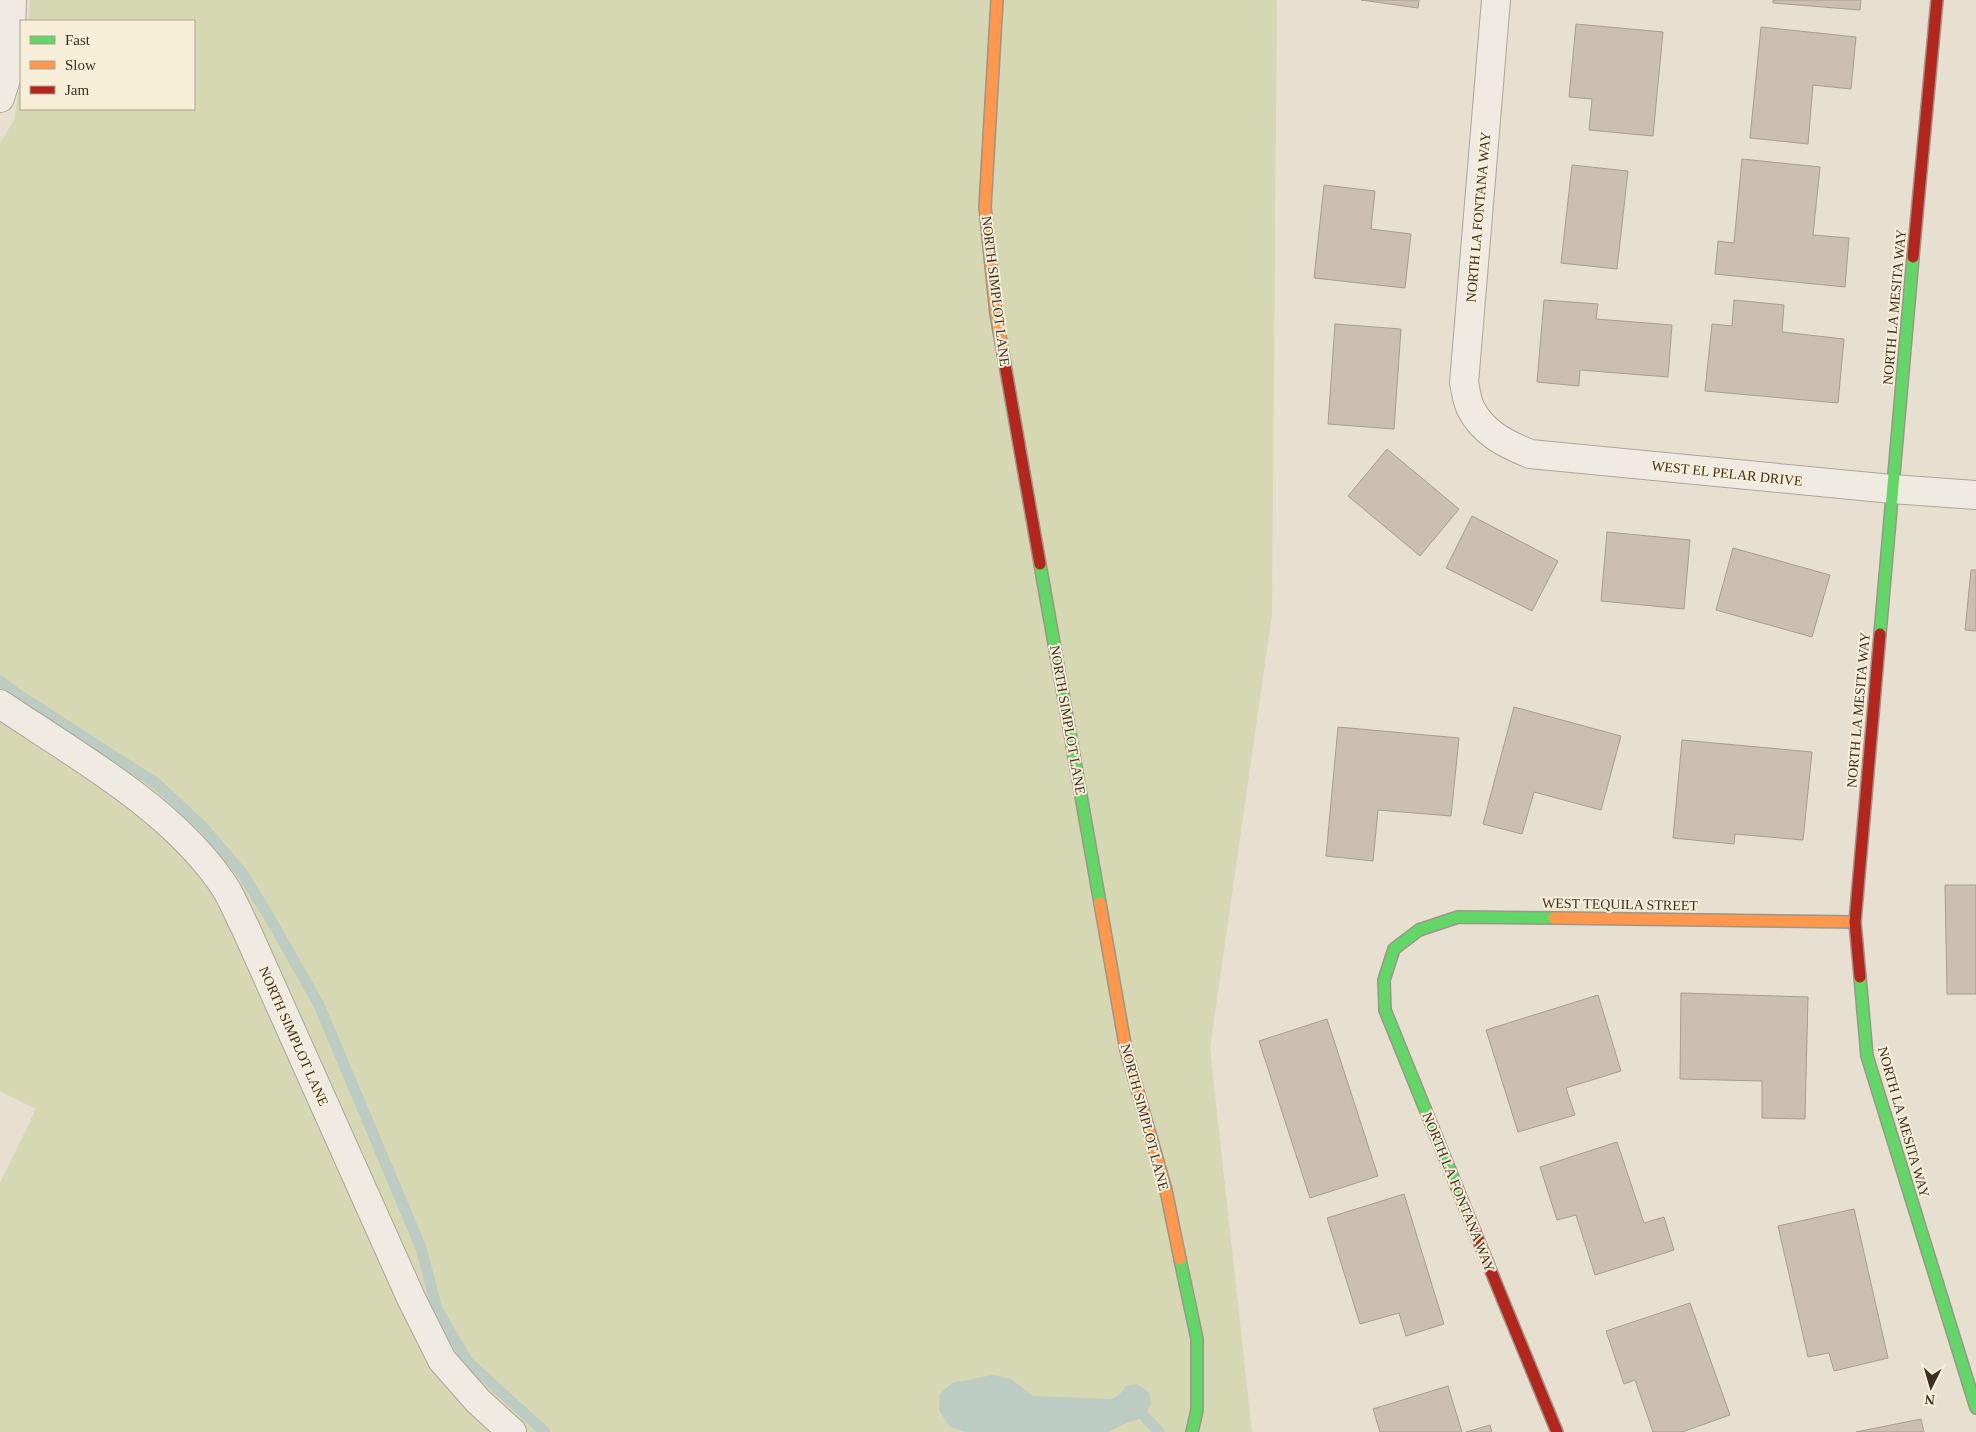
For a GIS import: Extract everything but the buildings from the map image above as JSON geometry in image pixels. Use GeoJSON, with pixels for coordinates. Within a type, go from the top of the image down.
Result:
{"type":"FeatureCollection","features":[{"type":"Feature","properties":{"kind":"street"},"geometry":{"type":"LineString","coordinates":[[0,98],[10,68],[12,0]]}},
{"type":"Feature","properties":{"kind":"street","name":"NORTH SIMPLOT LANE"},"geometry":{"type":"LineString","coordinates":[[996,0],[985,207],[996,314],[1126,1050],[1166,1190],[1197,1339],[1197,1410],[1192,1432]]}},
{"type":"Feature","properties":{"kind":"street","name":"NORTH LA FONTANA WAY"},"geometry":{"type":"LineString","coordinates":[[1484,428],[1470,409],[1464,383],[1496,0]]}},
{"type":"Feature","properties":{"kind":"street","name":"NORTH LA MESITA WAY"},"geometry":{"type":"LineString","coordinates":[[1937,0],[1892,489],[1855,922],[1867,1056],[1976,1408]]}},
{"type":"Feature","properties":{"kind":"street","name":"WEST EL PELAR DRIVE"},"geometry":{"type":"LineString","coordinates":[[1484,428],[1504,443],[1530,454],[1892,489],[1976,495]]}},
{"type":"Feature","properties":{"kind":"street","name":"NORTH SIMPLOT LANE"},"geometry":{"type":"LineString","coordinates":[[0,704],[121,786],[179,831],[221,880],[245,927],[411,1298],[442,1360],[478,1401],[512,1432]]}},
{"type":"Feature","properties":{"kind":"street","name":"WEST TEQUILA STREET"},"geometry":{"type":"LineString","coordinates":[[1394,949],[1419,930],[1458,917],[1855,922]]}},
{"type":"Feature","properties":{"kind":"street","name":"NORTH LA FONTANA WAY"},"geometry":{"type":"LineString","coordinates":[[1394,949],[1384,980],[1385,1010],[1557,1432]]}},
{"type":"Feature","properties":{"kind":"green space"},"geometry":{"type":"Polygon","coordinates":[[[30,0],[1277,0],[1272,615],[1210,1048],[1252,1432],[0,1432],[0,1183],[36,1109],[0,1091],[0,143],[14,120],[20,83],[20,110],[195,110],[195,20],[29,20],[30,0]]]}},
{"type":"Feature","properties":{"kind":"shaded area"},"geometry":{"type":"Polygon","coordinates":[[[993,1375],[1011,1379],[1033,1396],[1112,1399],[1120,1394],[1126,1386],[1137,1384],[1149,1392],[1151,1404],[1145,1417],[1108,1432],[965,1432],[949,1426],[939,1410],[940,1394],[952,1383],[993,1375]]]}},
{"type":"Feature","properties":{"kind":"waterway"},"geometry":{"type":"LineString","coordinates":[[0,681],[17,694],[157,784],[204,828],[242,873],[319,1005],[421,1248],[437,1309],[468,1362],[545,1432]]}},
{"type":"Feature","properties":{"kind":"waterway"},"geometry":{"type":"LineString","coordinates":[[1145,1417],[1159,1432]]}},
{"type":"Feature","properties":{"kind":"traffic: fast"},"geometry":{"type":"LineString","coordinates":[[1880,634],[1913,257]]}},
{"type":"Feature","properties":{"kind":"traffic: fast"},"geometry":{"type":"LineString","coordinates":[[1040,564],[1100,903]]}},
{"type":"Feature","properties":{"kind":"traffic: fast"},"geometry":{"type":"LineString","coordinates":[[1475,1232],[1385,1010],[1384,980],[1394,949],[1419,930],[1458,917],[1554,918]]}},
{"type":"Feature","properties":{"kind":"traffic: fast"},"geometry":{"type":"LineString","coordinates":[[1860,977],[1867,1056],[1976,1408]]}},
{"type":"Feature","properties":{"kind":"traffic: fast"},"geometry":{"type":"LineString","coordinates":[[1180,1259],[1197,1339],[1197,1410],[1192,1432]]}},
{"type":"Feature","properties":{"kind":"traffic: slow"},"geometry":{"type":"LineString","coordinates":[[997,0],[985,207],[996,314],[1003,353]]}},
{"type":"Feature","properties":{"kind":"traffic: slow"},"geometry":{"type":"LineString","coordinates":[[1100,903],[1126,1050],[1166,1190],[1180,1259]]}},
{"type":"Feature","properties":{"kind":"traffic: slow"},"geometry":{"type":"LineString","coordinates":[[1554,918],[1855,922]]}},
{"type":"Feature","properties":{"kind":"traffic: jam"},"geometry":{"type":"LineString","coordinates":[[1913,257],[1937,0]]}},
{"type":"Feature","properties":{"kind":"traffic: jam"},"geometry":{"type":"LineString","coordinates":[[1003,353],[1040,564]]}},
{"type":"Feature","properties":{"kind":"traffic: jam"},"geometry":{"type":"LineString","coordinates":[[1860,977],[1855,922],[1880,634]]}},
{"type":"Feature","properties":{"kind":"traffic: jam"},"geometry":{"type":"LineString","coordinates":[[1475,1232],[1557,1432]]}}]}
